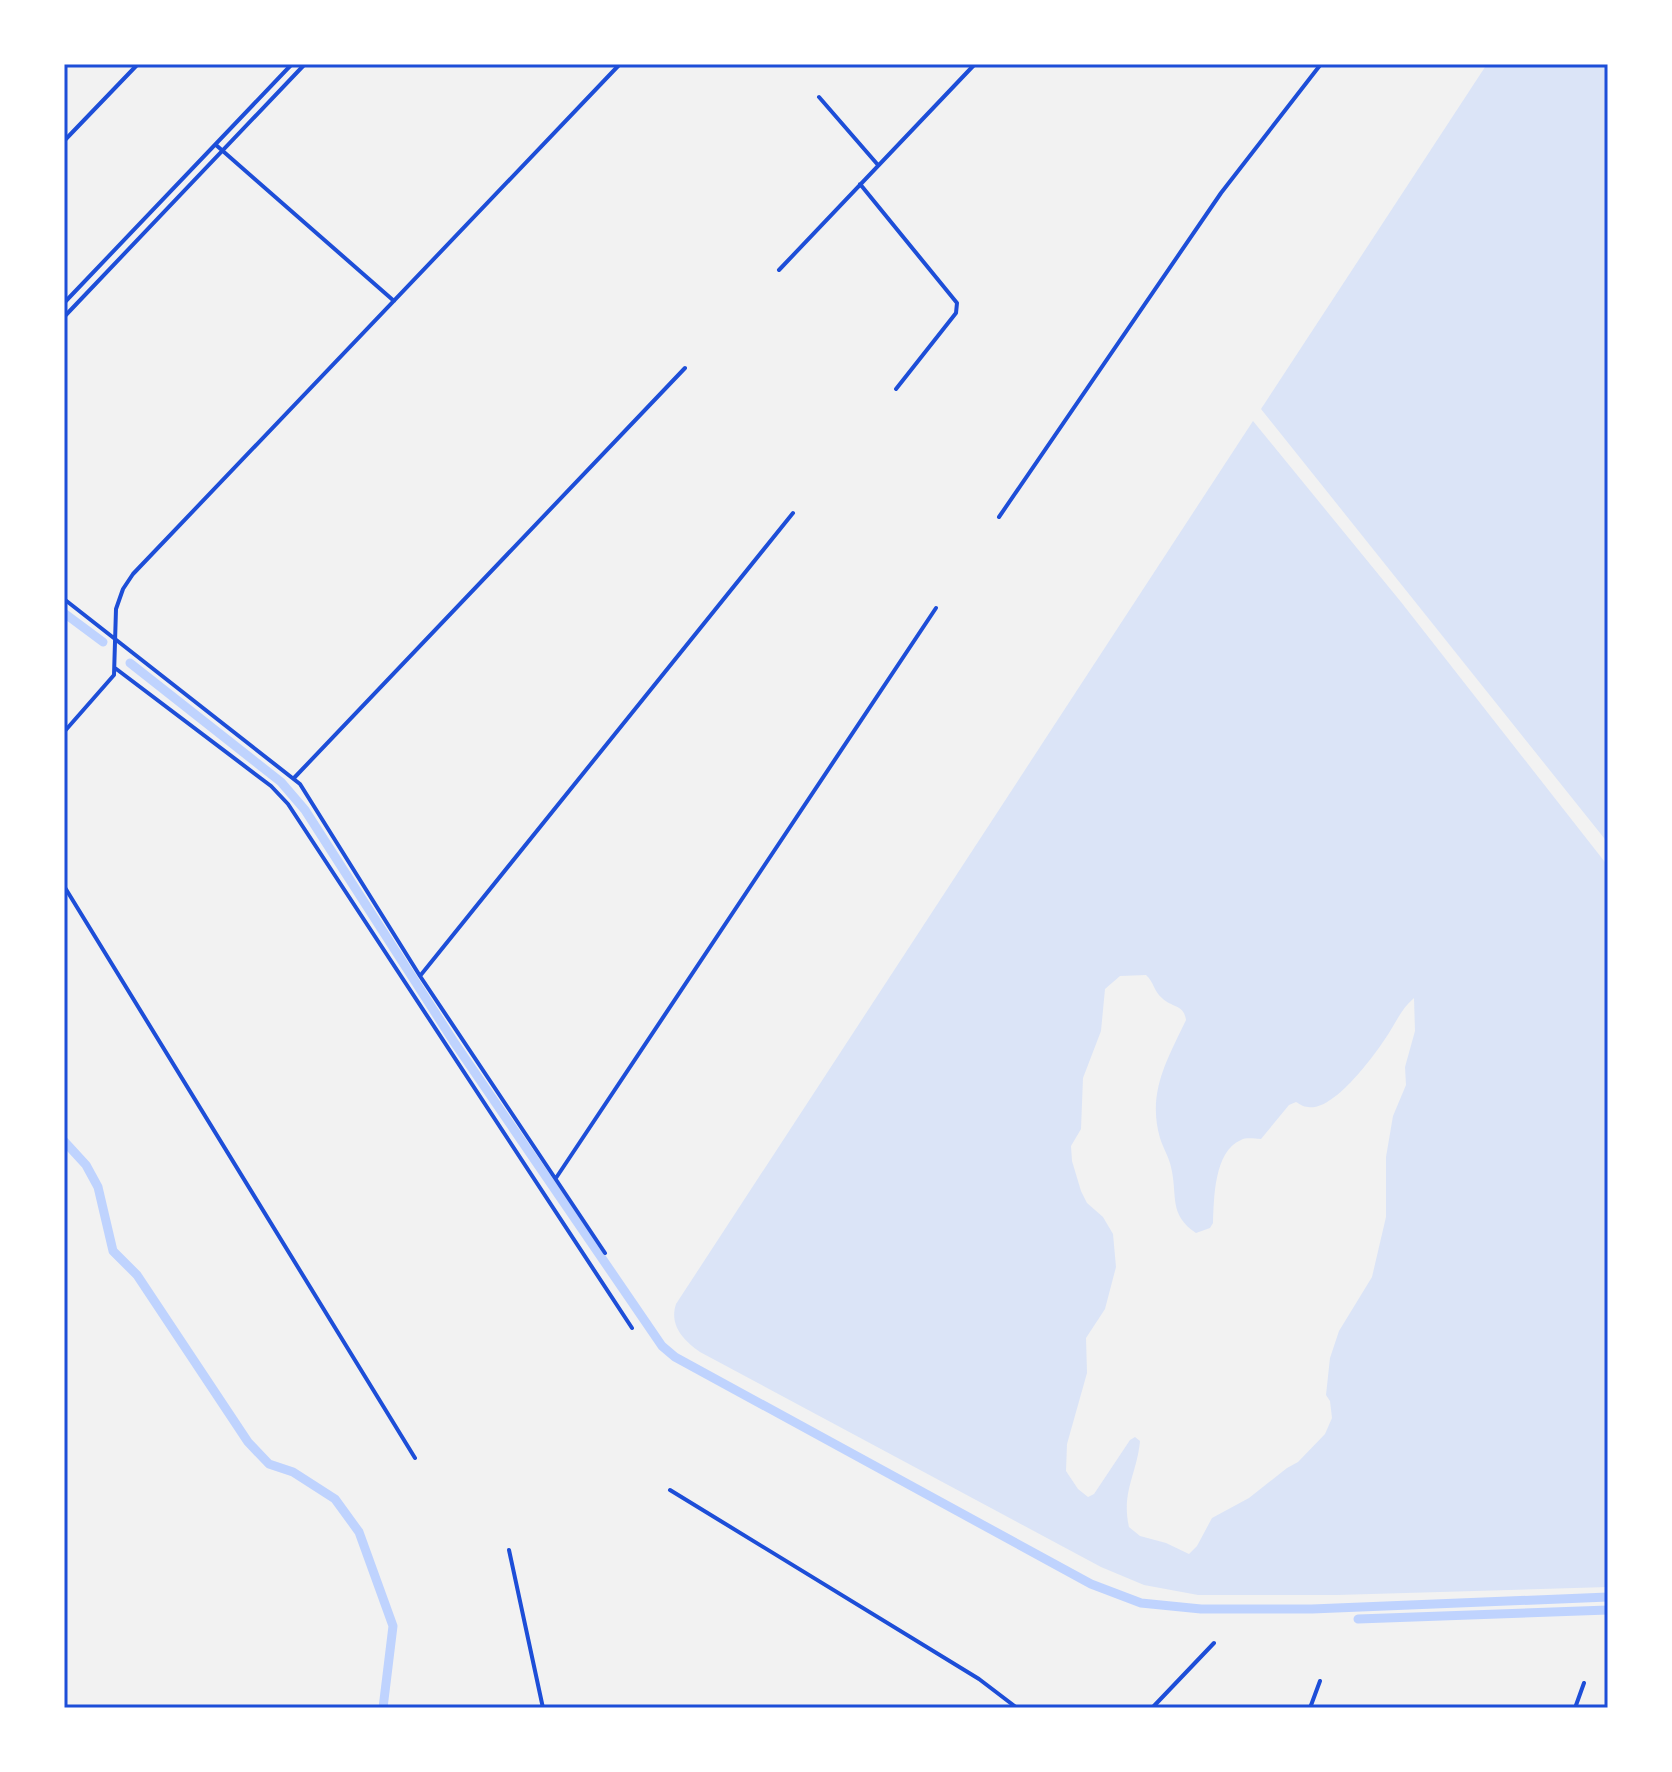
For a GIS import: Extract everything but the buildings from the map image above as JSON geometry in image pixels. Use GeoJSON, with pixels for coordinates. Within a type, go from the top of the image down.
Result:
{"type":"FeatureCollection","features":[{"type":"Feature","properties":{"kind":"street"},"geometry":{"type":"LineString","coordinates":[[64,141],[138,64]]}},
{"type":"Feature","properties":{"kind":"street"},"geometry":{"type":"LineString","coordinates":[[64,303],[292,64]]}},
{"type":"Feature","properties":{"kind":"street"},"geometry":{"type":"LineString","coordinates":[[64,317],[305,64]]}},
{"type":"Feature","properties":{"kind":"street"},"geometry":{"type":"LineString","coordinates":[[64,732],[109,683],[115,668],[117,602],[133,574],[620,64]]}},
{"type":"Feature","properties":{"kind":"street"},"geometry":{"type":"LineString","coordinates":[[779,270],[975,64]]}},
{"type":"Feature","properties":{"kind":"street"},"geometry":{"type":"LineString","coordinates":[[999,517],[1221,193],[1321,64]]}},
{"type":"Feature","properties":{"kind":"street"},"geometry":{"type":"LineString","coordinates":[[819,97],[878,165]]}},
{"type":"Feature","properties":{"kind":"street"},"geometry":{"type":"LineString","coordinates":[[216,145],[394,301]]}},
{"type":"Feature","properties":{"kind":"street"},"geometry":{"type":"LineString","coordinates":[[860,184],[957,303],[956,313],[896,389]]}},
{"type":"Feature","properties":{"kind":"street"},"geometry":{"type":"LineString","coordinates":[[294,778],[685,368]]}},
{"type":"Feature","properties":{"kind":"street"},"geometry":{"type":"LineString","coordinates":[[420,976],[793,513]]}},
{"type":"Feature","properties":{"kind":"street"},"geometry":{"type":"LineString","coordinates":[[64,599],[294,778],[310,797],[420,976],[605,1253]]}},
{"type":"Feature","properties":{"kind":"street"},"geometry":{"type":"LineString","coordinates":[[556,1178],[936,608]]}},
{"type":"Feature","properties":{"kind":"street"},"geometry":{"type":"LineString","coordinates":[[115,668],[271,786],[288,804],[632,1328]]}},
{"type":"Feature","properties":{"kind":"street"},"geometry":{"type":"LineString","coordinates":[[64,886],[415,1458]]}},
{"type":"Feature","properties":{"kind":"street"},"geometry":{"type":"LineString","coordinates":[[670,1490],[979,1679],[1017,1708]]}},
{"type":"Feature","properties":{"kind":"street"},"geometry":{"type":"LineString","coordinates":[[509,1550],[543,1708]]}},
{"type":"Feature","properties":{"kind":"street"},"geometry":{"type":"LineString","coordinates":[[1152,1708],[1214,1643]]}},
{"type":"Feature","properties":{"kind":"street"},"geometry":{"type":"LineString","coordinates":[[1310,1708],[1320,1681]]}},
{"type":"Feature","properties":{"kind":"street"},"geometry":{"type":"LineString","coordinates":[[1575,1708],[1584,1683]]}},
{"type":"Feature","properties":{"kind":"shaded area"},"geometry":{"type":"Polygon","coordinates":[[[1487,64],[1608,64],[1608,843],[1261,409],[1487,64]]]}},
{"type":"Feature","properties":{"kind":"shaded area"},"geometry":{"type":"Polygon","coordinates":[[[1253,421],[1401,602],[1608,866],[1608,1587],[1337,1595],[1198,1595],[1144,1585],[1101,1567],[700,1352],[676,1325],[676,1304],[1253,421]],[[1146,975],[1120,976],[1105,989],[1101,1031],[1083,1078],[1081,1129],[1071,1146],[1081,1191],[1113,1234],[1116,1267],[1105,1309],[1086,1338],[1087,1373],[1067,1444],[1066,1471],[1078,1489],[1088,1497],[1094,1494],[1135,1437],[1140,1441],[1128,1493],[1129,1527],[1140,1536],[1189,1554],[1197,1546],[1212,1518],[1249,1498],[1298,1462],[1325,1434],[1332,1418],[1326,1395],[1330,1358],[1339,1331],[1372,1277],[1386,1217],[1386,1157],[1393,1116],[1406,1085],[1405,1067],[1415,1031],[1414,998],[1371,1058],[1351,1082],[1329,1101],[1318,1106],[1306,1107],[1296,1102],[1289,1105],[1261,1139],[1243,1139],[1232,1146],[1225,1154],[1217,1177],[1213,1223],[1210,1228],[1196,1233],[1181,1219],[1178,1211],[1171,1167],[1160,1138],[1156,1106],[1161,1077],[1186,1020],[1180,1009],[1159,996],[1146,975]]]}},
{"type":"Feature","properties":{"kind":"waterway"},"geometry":{"type":"LineString","coordinates":[[64,613],[103,642]]}},
{"type":"Feature","properties":{"kind":"waterway"},"geometry":{"type":"LineString","coordinates":[[130,663],[281,782],[305,810],[454,1042],[662,1346],[675,1357],[1091,1584],[1141,1603],[1201,1609],[1312,1609],[1608,1597]]}},
{"type":"Feature","properties":{"kind":"waterway"},"geometry":{"type":"LineString","coordinates":[[64,1141],[86,1165],[98,1187],[113,1251],[137,1275],[248,1442],[269,1464],[293,1472],[335,1499],[359,1532],[393,1626],[383,1708]]}},
{"type":"Feature","properties":{"kind":"waterway"},"geometry":{"type":"LineString","coordinates":[[1358,1619],[1608,1610]]}}]}
